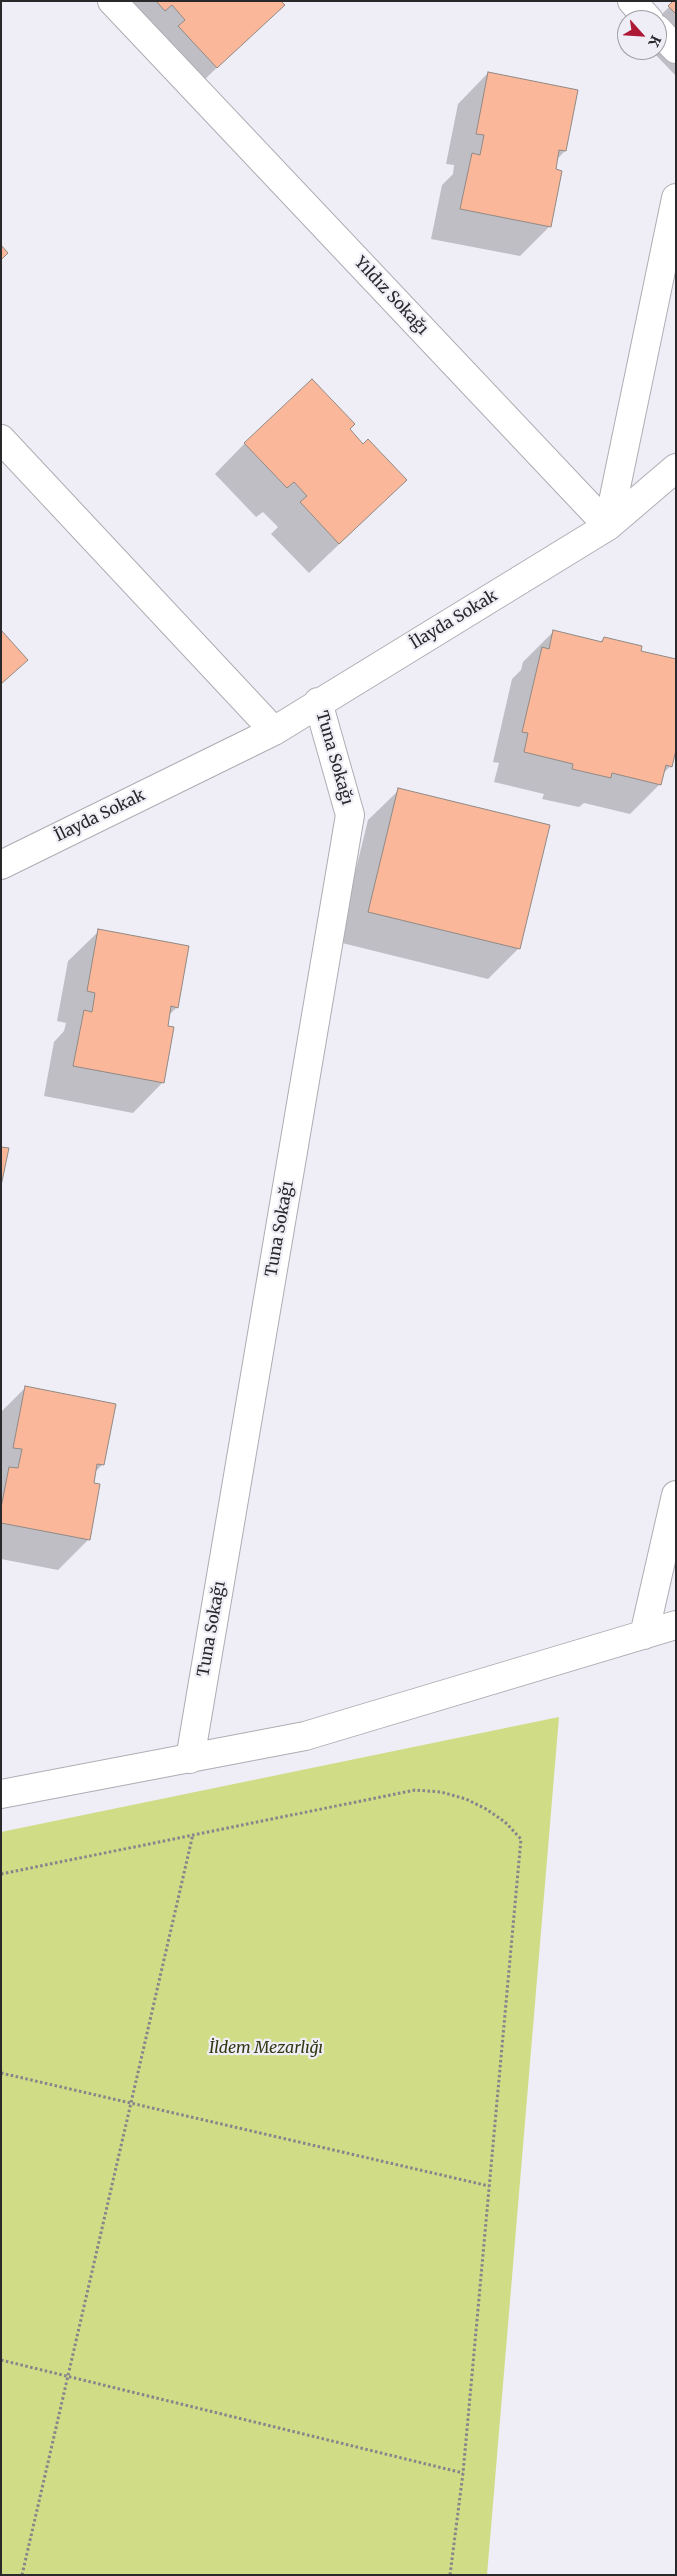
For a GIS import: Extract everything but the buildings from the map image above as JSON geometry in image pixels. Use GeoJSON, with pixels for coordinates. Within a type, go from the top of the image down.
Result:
{"type":"FeatureCollection","features":[{"type":"Feature","properties":{"kind":"street","name":"Yıldız Sokağı"},"geometry":{"type":"LineString","coordinates":[[112,1],[608,526]]}},
{"type":"Feature","properties":{"kind":"street"},"geometry":{"type":"LineString","coordinates":[[667,39],[676,49]]}},
{"type":"Feature","properties":{"kind":"street"},"geometry":{"type":"LineString","coordinates":[[608,526],[676,198]]}},
{"type":"Feature","properties":{"kind":"street"},"geometry":{"type":"LineString","coordinates":[[1,439],[274,731]]}},
{"type":"Feature","properties":{"kind":"street"},"geometry":{"type":"LineString","coordinates":[[608,526],[676,468]]}},
{"type":"Feature","properties":{"kind":"street","name":"İlayda Sokak"},"geometry":{"type":"LineString","coordinates":[[1,865],[274,731],[318,702],[608,526]]}},
{"type":"Feature","properties":{"kind":"street","name":"Tuna Sokağı"},"geometry":{"type":"LineString","coordinates":[[190,1759],[350,815],[318,702]]}},
{"type":"Feature","properties":{"kind":"street"},"geometry":{"type":"LineString","coordinates":[[644,1635],[676,1495]]}},
{"type":"Feature","properties":{"kind":"street"},"geometry":{"type":"LineString","coordinates":[[1,1794],[305,1736],[676,1626]]}},
{"type":"Feature","properties":{"kind":"path"},"geometry":{"type":"LineString","coordinates":[[1,1874],[415,1790],[441,1792],[466,1799],[486,1809],[505,1822],[521,1839],[463,2473],[450,2575]]}},
{"type":"Feature","properties":{"kind":"path"},"geometry":{"type":"LineString","coordinates":[[22,2575],[193,1834]]}},
{"type":"Feature","properties":{"kind":"path"},"geometry":{"type":"LineString","coordinates":[[1,2073],[489,2186]]}},
{"type":"Feature","properties":{"kind":"path"},"geometry":{"type":"LineString","coordinates":[[1,2360],[463,2473]]}},
{"type":"Feature","properties":{"kind":"green space","name":"İldem Mezarlığı"},"geometry":{"type":"Polygon","coordinates":[[[559,1717],[487,2575],[1,2575],[1,1832],[559,1717]]]}}]}
